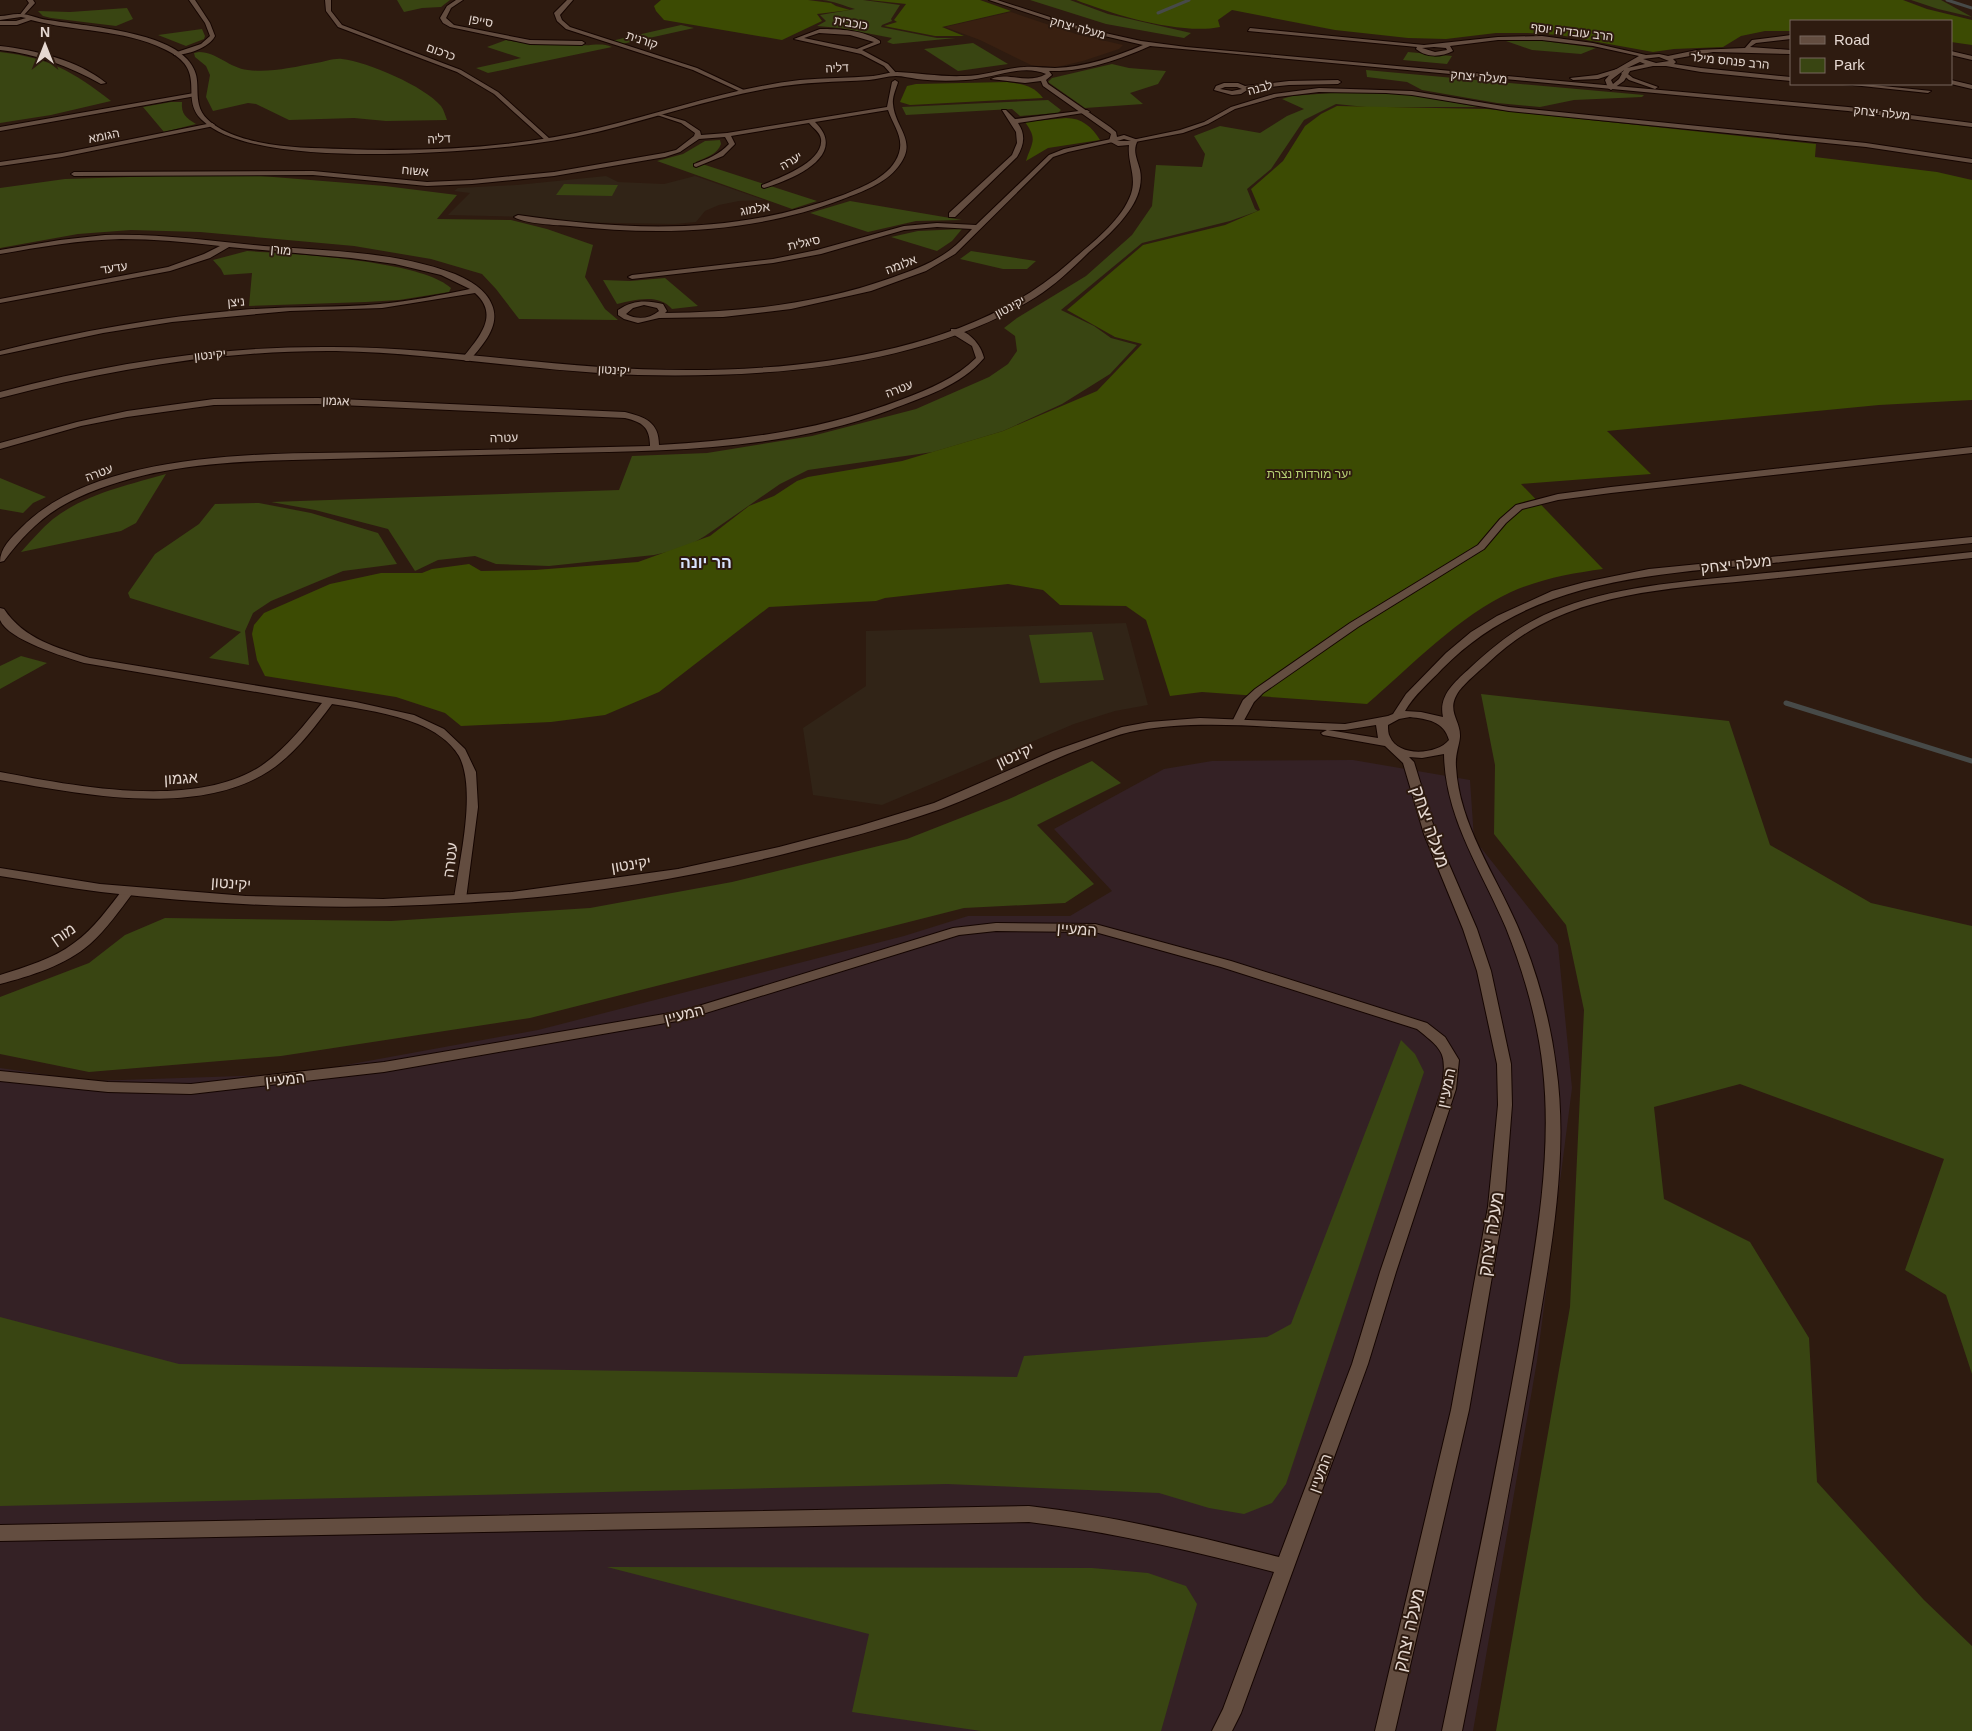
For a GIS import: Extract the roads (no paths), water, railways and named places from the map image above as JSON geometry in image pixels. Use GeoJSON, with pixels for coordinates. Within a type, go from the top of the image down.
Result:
{"type":"FeatureCollection","features":[{"type":"Feature","properties":{"kind":"street"},"geometry":{"type":"LineString","coordinates":[[2,21],[21,15],[32,3],[30,0]]}},
{"type":"Feature","properties":{"kind":"street"},"geometry":{"type":"LineString","coordinates":[[176,54],[203,45],[214,34],[192,0]]}},
{"type":"Feature","properties":{"kind":"street","name":"כרכום"},"geometry":{"type":"LineString","coordinates":[[328,0],[326,6],[328,13],[340,26],[459,71],[496,93],[547,139]]}},
{"type":"Feature","properties":{"kind":"street","name":"סייפן"},"geometry":{"type":"LineString","coordinates":[[460,0],[445,13],[443,18],[452,26],[543,43],[582,43],[604,40]]}},
{"type":"Feature","properties":{"kind":"street","name":"קורנית"},"geometry":{"type":"LineString","coordinates":[[570,0],[556,13],[556,17],[568,28],[695,69],[743,91]]}},
{"type":"Feature","properties":{"kind":"street","name":"מעלה יצחק"},"geometry":{"type":"LineString","coordinates":[[992,0],[1064,25],[1150,44],[1269,58],[1609,86],[1848,109],[1972,125]]}},
{"type":"Feature","properties":{"kind":"street","name":"מעלה יצחק"},"geometry":{"type":"LineString","coordinates":[[1012,0],[1082,24],[1160,40],[1255,52],[1555,78],[1609,86],[1618,84],[1658,87],[1876,107],[1972,119]]}},
{"type":"Feature","properties":{"kind":"street","name":"דליה"},"geometry":{"type":"LineString","coordinates":[[21,15],[49,22],[130,36],[156,43],[185,60],[193,71],[196,109],[200,116],[212,125],[226,134],[267,145],[301,149],[349,151],[447,150],[547,139],[606,128],[743,91],[819,80],[882,77]]}},
{"type":"Feature","properties":{"kind":"street"},"geometry":{"type":"LineString","coordinates":[[22,22],[31,18]]}},
{"type":"Feature","properties":{"kind":"street","name":"דליה"},"geometry":{"type":"LineString","coordinates":[[2,21],[49,22]]}},
{"type":"Feature","properties":{"kind":"street"},"geometry":{"type":"LineString","coordinates":[[1250,30],[1422,46]]}},
{"type":"Feature","properties":{"kind":"street","name":"כוכבית"},"geometry":{"type":"LineString","coordinates":[[856,51],[878,42],[870,38],[825,31],[812,33],[797,39],[856,51],[885,63],[894,74]]}},
{"type":"Feature","properties":{"kind":"street","name":"סייפן"},"geometry":{"type":"LineString","coordinates":[[543,43],[556,42],[585,34]]}},
{"type":"Feature","properties":{"kind":"street"},"geometry":{"type":"LineString","coordinates":[[1751,50],[1747,47],[1754,41],[1790,37]]}},
{"type":"Feature","properties":{"kind":"street"},"geometry":{"type":"LineString","coordinates":[[571,38],[571,42],[582,43]]}},
{"type":"Feature","properties":{"kind":"street","name":"הרב עובדיה יוסף"},"geometry":{"type":"LineString","coordinates":[[1467,44],[1443,54],[1428,53],[1418,49],[1422,46],[1467,44],[1507,38],[1554,39],[1612,48],[1642,58]]}},
{"type":"Feature","properties":{"kind":"street"},"geometry":{"type":"LineString","coordinates":[[1048,76],[1021,80],[907,79],[894,74],[882,77],[882,79],[895,82],[907,79],[994,76],[1023,68],[1057,70],[1114,58],[1160,40]]}},
{"type":"Feature","properties":{"kind":"street"},"geometry":{"type":"LineString","coordinates":[[1439,45],[1451,50]]}},
{"type":"Feature","properties":{"kind":"street"},"geometry":{"type":"LineString","coordinates":[[0,48],[51,57],[77,67],[103,83]]}},
{"type":"Feature","properties":{"kind":"street","name":"הרב פנחס מילר"},"geometry":{"type":"LineString","coordinates":[[1668,61],[1678,54],[1702,52],[1751,50],[1790,52]]}},
{"type":"Feature","properties":{"kind":"street"},"geometry":{"type":"LineString","coordinates":[[1952,54],[1972,58]]}},
{"type":"Feature","properties":{"kind":"street"},"geometry":{"type":"LineString","coordinates":[[1555,78],[1589,78],[1617,71],[1642,58],[1656,56],[1668,61]]}},
{"type":"Feature","properties":{"kind":"street"},"geometry":{"type":"LineString","coordinates":[[1642,58],[1646,63],[1654,64]]}},
{"type":"Feature","properties":{"kind":"street"},"geometry":{"type":"LineString","coordinates":[[1618,84],[1622,80],[1624,73],[1633,68],[1668,61]]}},
{"type":"Feature","properties":{"kind":"street","name":"הרב פנחס מילר"},"geometry":{"type":"LineString","coordinates":[[1668,61],[1701,70],[1790,79]]}},
{"type":"Feature","properties":{"kind":"street"},"geometry":{"type":"LineString","coordinates":[[1074,67],[1050,74],[1043,79],[1043,82],[1050,89],[1088,112],[1108,128],[1114,133],[1113,140],[1120,144],[1131,143]]}},
{"type":"Feature","properties":{"kind":"street"},"geometry":{"type":"LineString","coordinates":[[1036,69],[1046,72],[1048,76]]}},
{"type":"Feature","properties":{"kind":"street"},"geometry":{"type":"LineString","coordinates":[[1609,86],[1609,78],[1617,71]]}},
{"type":"Feature","properties":{"kind":"street"},"geometry":{"type":"LineString","coordinates":[[1007,72],[1006,76],[1008,78],[1050,89]]}},
{"type":"Feature","properties":{"kind":"street"},"geometry":{"type":"LineString","coordinates":[[1624,73],[1631,79],[1658,87]]}},
{"type":"Feature","properties":{"kind":"street"},"geometry":{"type":"LineString","coordinates":[[659,114],[692,127],[698,132],[697,137],[727,136],[891,108],[890,98],[895,82]]}},
{"type":"Feature","properties":{"kind":"street"},"geometry":{"type":"LineString","coordinates":[[1245,88],[1289,83],[1348,82]]}},
{"type":"Feature","properties":{"kind":"street"},"geometry":{"type":"LineString","coordinates":[[1952,82],[1972,87]]}},
{"type":"Feature","properties":{"kind":"street"},"geometry":{"type":"LineString","coordinates":[[1388,83],[1398,88],[1398,91]]}},
{"type":"Feature","properties":{"kind":"street"},"geometry":{"type":"LineString","coordinates":[[1858,85],[1928,91]]}},
{"type":"Feature","properties":{"kind":"street","name":"לבנה"},"geometry":{"type":"LineString","coordinates":[[1113,140],[1131,143],[1181,132],[1206,123],[1238,106],[1276,95],[1319,90],[1398,91],[1494,107],[1866,145],[1972,161]]}},
{"type":"Feature","properties":{"kind":"street"},"geometry":{"type":"LineString","coordinates":[[0,129],[49,122],[163,99],[194,95]]}},
{"type":"Feature","properties":{"kind":"street","name":"אלמוג"},"geometry":{"type":"LineString","coordinates":[[518,217],[562,224],[615,229],[684,229],[749,222],[811,208],[859,190],[875,181],[899,162],[904,141],[902,131],[891,108]]}},
{"type":"Feature","properties":{"kind":"street"},"geometry":{"type":"LineString","coordinates":[[952,215],[1016,156],[1022,137],[1015,121],[1004,111]]}},
{"type":"Feature","properties":{"kind":"street"},"geometry":{"type":"LineString","coordinates":[[1015,121],[1088,112]]}},
{"type":"Feature","properties":{"kind":"street","name":"יערה"},"geometry":{"type":"LineString","coordinates":[[764,186],[808,166],[823,148],[824,140],[820,132],[810,121]]}},
{"type":"Feature","properties":{"kind":"street","name":"הגומא"},"geometry":{"type":"LineString","coordinates":[[0,164],[62,156],[212,125]]}},
{"type":"Feature","properties":{"kind":"street"},"geometry":{"type":"LineString","coordinates":[[1108,128],[1131,143]]}},
{"type":"Feature","properties":{"kind":"street"},"geometry":{"type":"LineString","coordinates":[[696,165],[720,156],[728,150],[732,144],[727,136]]}},
{"type":"Feature","properties":{"kind":"street","name":"אשוח"},"geometry":{"type":"LineString","coordinates":[[74,174],[313,173],[428,184],[472,182],[554,174],[647,159],[678,151],[691,144],[697,137]]}},
{"type":"Feature","properties":{"kind":"street","name":"אלומה"},"geometry":{"type":"LineString","coordinates":[[657,316],[754,312],[791,308],[844,296],[899,278],[940,260],[952,252],[1051,156],[1066,150],[1113,140]]}},
{"type":"Feature","properties":{"kind":"street","name":"יקינטון"},"geometry":{"type":"LineString","coordinates":[[0,395],[123,366],[209,354],[296,349],[339,349],[638,372],[738,370],[789,366],[866,356],[937,338],[977,324],[1038,292],[1066,270],[1126,210],[1136,190],[1137,171],[1131,143]]}},
{"type":"Feature","properties":{"kind":"street","name":"סיגלית"},"geometry":{"type":"LineString","coordinates":[[632,277],[774,261],[818,252],[904,228],[937,226],[979,227]]}},
{"type":"Feature","properties":{"kind":"street","name":"מורן"},"geometry":{"type":"LineString","coordinates":[[0,252],[68,241],[119,237],[331,254],[438,271],[460,280],[476,290],[489,307],[490,328],[482,341],[466,359]]}},
{"type":"Feature","properties":{"kind":"street","name":"עדעד"},"geometry":{"type":"LineString","coordinates":[[0,300],[170,269],[207,256],[227,245]]}},
{"type":"Feature","properties":{"kind":"street","name":"ניצן"},"geometry":{"type":"LineString","coordinates":[[0,353],[80,335],[186,318],[277,310],[384,306],[423,301],[476,290]]}},
{"type":"Feature","properties":{"kind":"street","name":"עטרה"},"geometry":{"type":"LineString","coordinates":[[0,559],[30,524],[50,508],[110,482],[178,464],[245,458],[713,444],[814,429],[905,402],[952,381],[971,368],[980,358],[979,349],[973,342],[954,331]]}},
{"type":"Feature","properties":{"kind":"street","name":"אגמון"},"geometry":{"type":"LineString","coordinates":[[0,446],[80,424],[167,408],[239,401],[318,400],[625,415],[640,419],[651,425],[656,434],[655,447]]}},
{"type":"Feature","properties":{"kind":"street"},"geometry":{"type":"LineString","coordinates":[[1242,722],[1250,700],[1258,691],[1354,625],[1481,547],[1503,521],[1519,507],[1558,497],[1611,490],[1972,450]]}},
{"type":"Feature","properties":{"kind":"street","name":"מעלה יצחק"},"geometry":{"type":"LineString","coordinates":[[1393,717],[1436,668],[1466,641],[1515,609],[1557,593],[1602,581],[1649,572],[1972,540]]}},
{"type":"Feature","properties":{"kind":"street","name":"מעלה יצחק"},"geometry":{"type":"LineString","coordinates":[[1452,1731],[1514,1426],[1536,1294],[1546,1218],[1552,1112],[1550,1068],[1527,972],[1512,928],[1469,833],[1451,779],[1452,741],[1446,709],[1448,701],[1466,678],[1494,652],[1523,630],[1539,621],[1578,606],[1620,595],[1664,587],[1972,555]]}},
{"type":"Feature","properties":{"kind":"street","name":"עטרה"},"geometry":{"type":"LineString","coordinates":[[0,610],[4,620],[26,636],[51,649],[88,661],[330,700],[394,713],[438,730],[455,744],[466,759],[472,780],[472,809],[460,899]]}},
{"type":"Feature","properties":{"kind":"street","name":"אגמון"},"geometry":{"type":"LineString","coordinates":[[0,776],[128,794],[178,794],[211,791],[242,779],[269,765],[287,751],[330,700]]}},
{"type":"Feature","properties":{"kind":"street","name":"יקינטון"},"geometry":{"type":"LineString","coordinates":[[0,872],[128,891],[236,900],[383,903],[512,896],[658,876],[780,851],[864,829],[938,806],[1056,753],[1122,730],[1175,722],[1242,722],[1345,727],[1410,714],[1431,717],[1450,728],[1452,741],[1442,752],[1430,755],[1405,752],[1391,745],[1242,722]]}},
{"type":"Feature","properties":{"kind":"street"},"geometry":{"type":"LineString","coordinates":[[1391,745],[1381,734],[1382,724],[1393,717]]}},
{"type":"Feature","properties":{"kind":"street","name":"מעלה יצחק"},"geometry":{"type":"LineString","coordinates":[[1385,1731],[1461,1401],[1496,1207],[1505,1105],[1504,1064],[1484,971],[1470,929],[1430,834],[1408,762],[1391,745]]}},
{"type":"Feature","properties":{"kind":"street","name":"מורן"},"geometry":{"type":"LineString","coordinates":[[0,980],[20,974],[79,946],[99,927],[128,891]]}},
{"type":"Feature","properties":{"kind":"street","name":"המעיין"},"geometry":{"type":"LineString","coordinates":[[0,1076],[108,1087],[191,1088],[384,1067],[683,1015],[958,931],[996,927],[1104,930],[1226,964],[1422,1026],[1440,1040],[1452,1060],[1449,1088],[1388,1272],[1360,1364],[1229,1722],[1222,1731]]}},
{"type":"Feature","properties":{"kind":"street"},"geometry":{"type":"LineString","coordinates":[[0,1533],[1029,1514],[1088,1521],[1164,1536],[1285,1567]]}},
{"type":"Feature","properties":{"kind":"waterway"},"geometry":{"type":"LineString","coordinates":[[1158,13],[1189,0]]}},
{"type":"Feature","properties":{"kind":"waterway"},"geometry":{"type":"LineString","coordinates":[[1947,0],[1972,8]]}},
{"type":"Feature","properties":{"kind":"waterway"},"geometry":{"type":"LineString","coordinates":[[1786,703],[1972,761]]}},
{"type":"Feature","properties":{"kind":"district","name":"הר יונה"},"geometry":{"type":"Point","coordinates":[706,562]}},
{"type":"Feature","properties":{"kind":"park label","name":"יער מורדות נצרת"},"geometry":{"type":"Point","coordinates":[1309,474]}}]}
